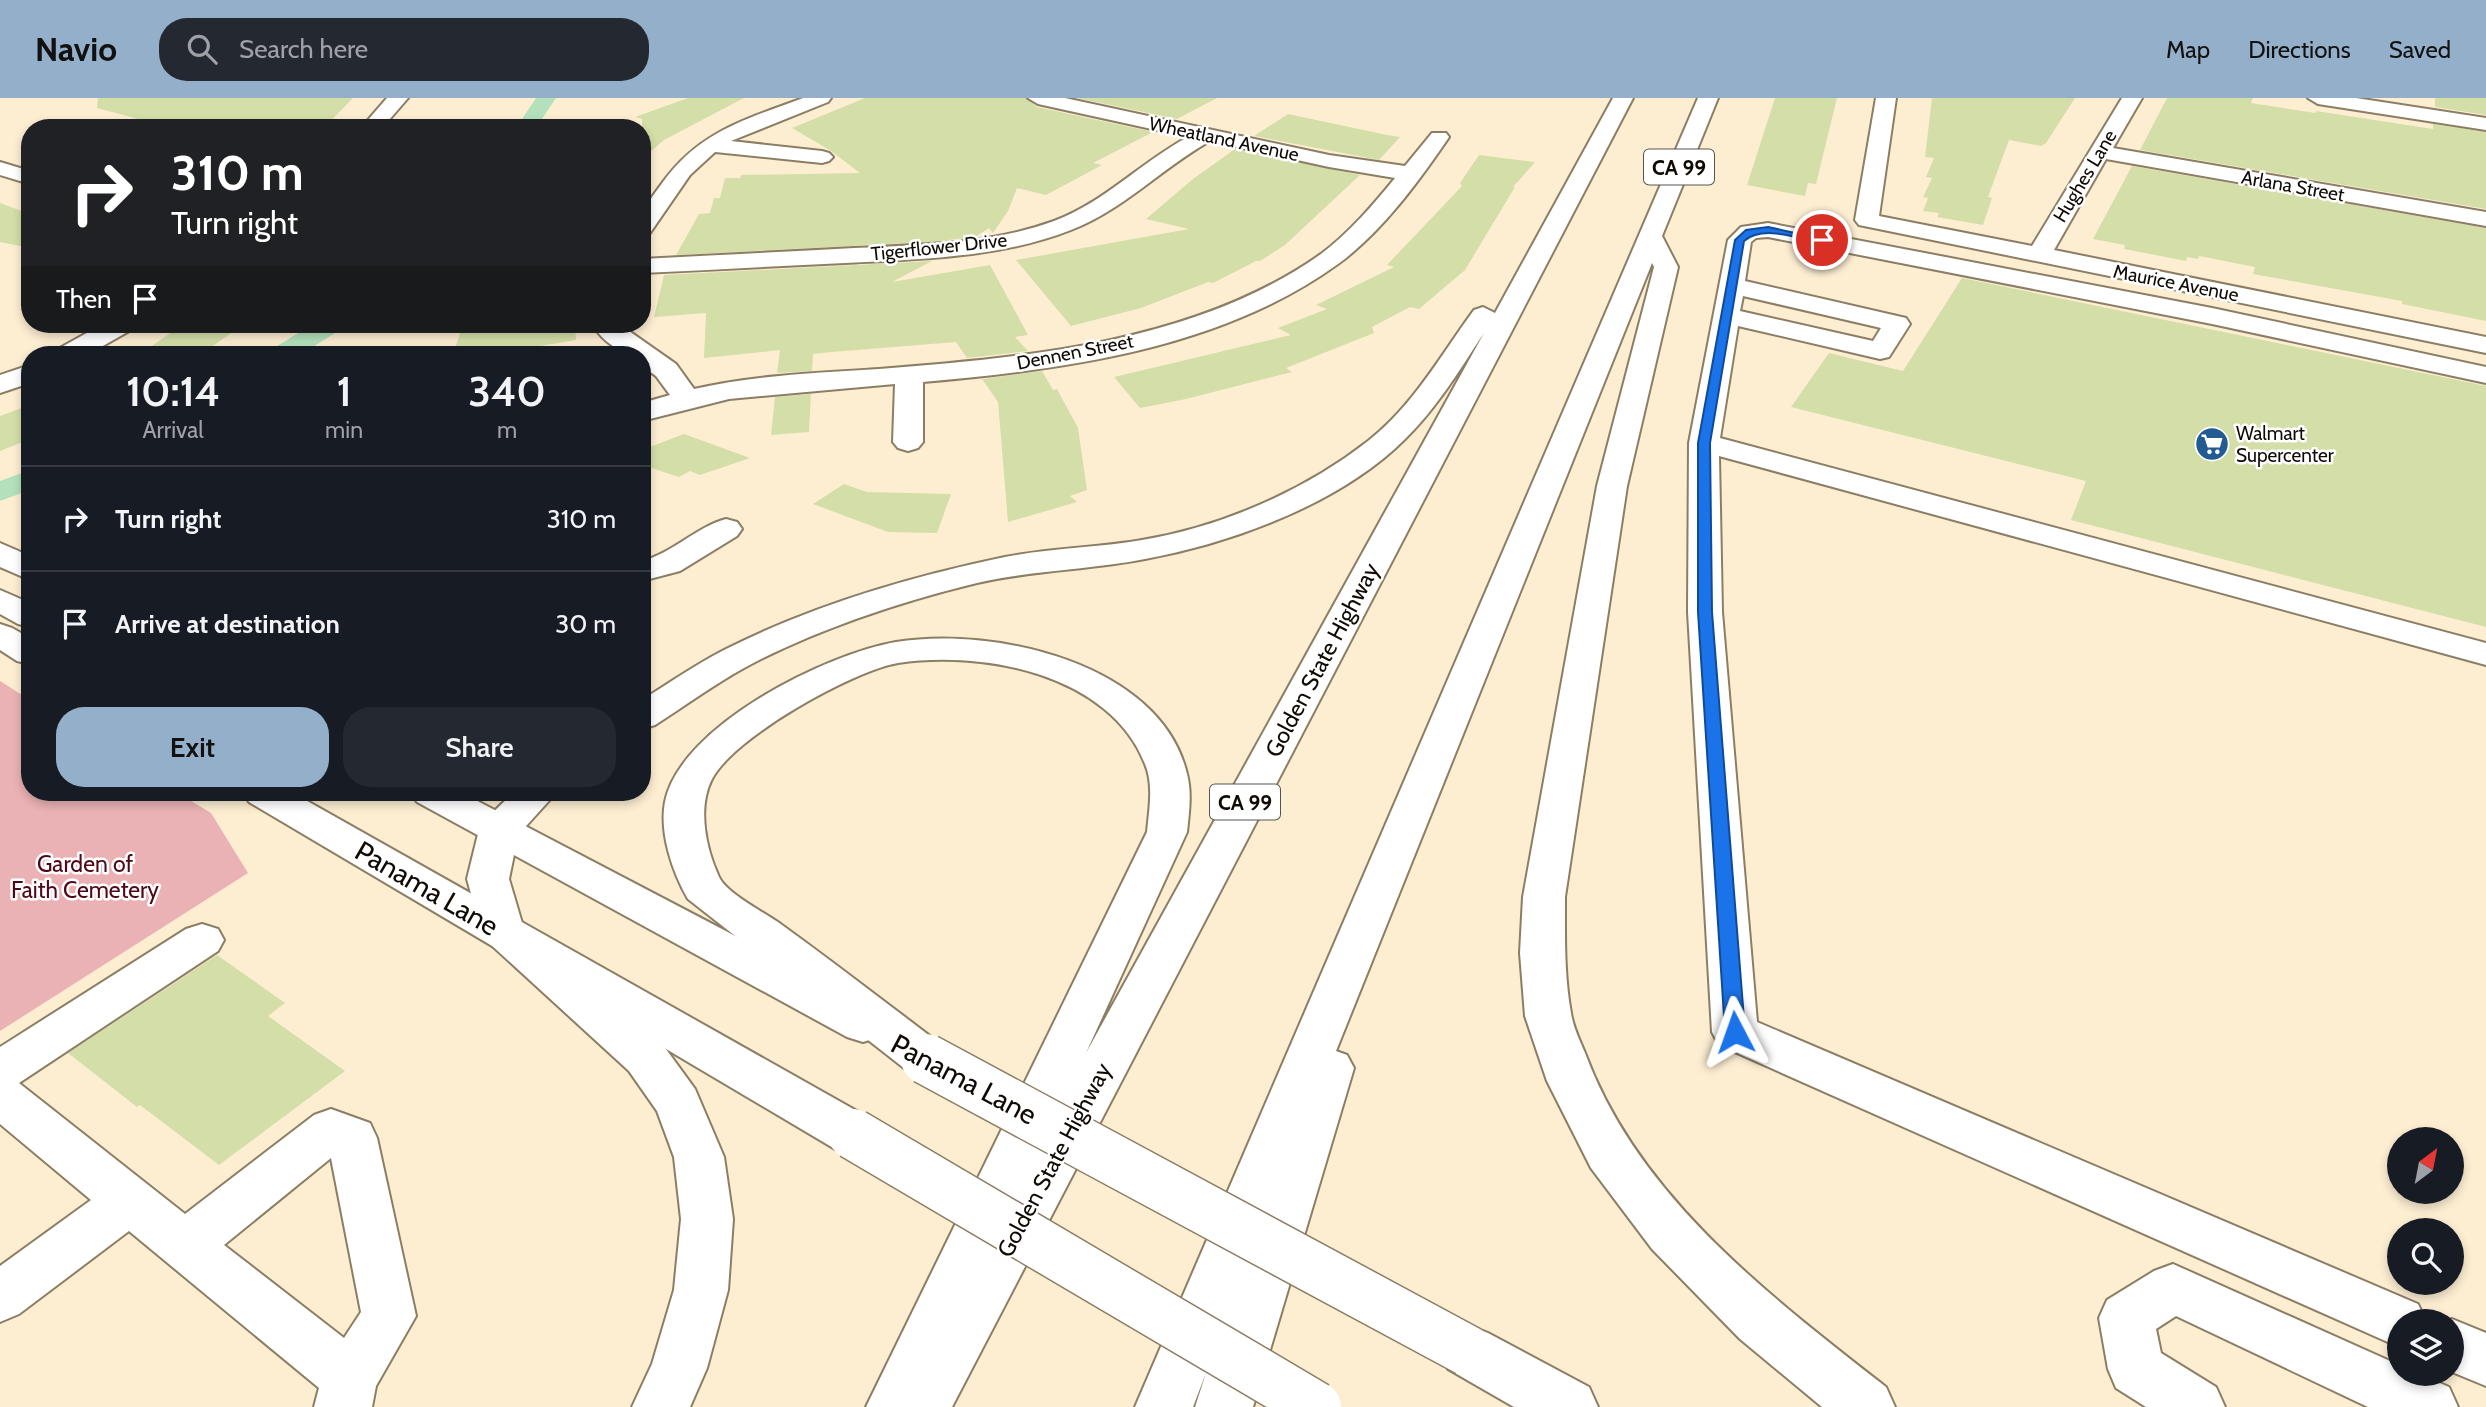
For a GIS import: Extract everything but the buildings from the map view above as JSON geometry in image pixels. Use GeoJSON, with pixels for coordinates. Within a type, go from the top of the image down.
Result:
{"type":"FeatureCollection","features":[{"type":"Feature","properties":{"kind":"main road"},"geometry":{"type":"LineString","coordinates":[[380,119],[398,98]]}},
{"type":"Feature","properties":{"kind":"main road"},"geometry":{"type":"LineString","coordinates":[[766,98],[800,106]]}},
{"type":"Feature","properties":{"kind":"main road"},"geometry":{"type":"LineString","coordinates":[[651,216],[690,163],[711,145],[729,134],[821,98]]}},
{"type":"Feature","properties":{"kind":"main road","name":"Wheatland Avenue"},"geometry":{"type":"LineString","coordinates":[[1038,98],[1329,162],[1411,174]]}},
{"type":"Feature","properties":{"kind":"main road","name":"Golden State Highway"},"geometry":{"type":"LineString","coordinates":[[922,1407],[1623,98]]}},
{"type":"Feature","properties":{"kind":"main road","name":"CA 99"},"geometry":{"type":"LineString","coordinates":[[1164,1407],[1402,840],[1708,98]]}},
{"type":"Feature","properties":{"kind":"main road","name":"Maurice Avenue"},"geometry":{"type":"LineString","coordinates":[[1886,98],[1867,220],[2486,345]]}},
{"type":"Feature","properties":{"kind":"main road","name":"Hughes Lane"},"geometry":{"type":"LineString","coordinates":[[2039,255],[2132,98]]}},
{"type":"Feature","properties":{"kind":"main road"},"geometry":{"type":"LineString","coordinates":[[2318,98],[2486,124]]}},
{"type":"Feature","properties":{"kind":"main road","name":"Tigerflower Drive"},"geometry":{"type":"LineString","coordinates":[[651,266],[960,248],[1031,234],[1084,216],[1106,204],[1174,153],[1207,135]]}},
{"type":"Feature","properties":{"kind":"main road","name":"Dennen Street"},"geometry":{"type":"LineString","coordinates":[[651,409],[687,399],[761,386],[1002,366],[1085,352],[1140,340],[1228,312],[1269,295],[1343,248],[1411,174],[1439,137]]}},
{"type":"Feature","properties":{"kind":"main road"},"geometry":{"type":"LineString","coordinates":[[711,145],[822,157]]}},
{"type":"Feature","properties":{"kind":"main road","name":"Arlana Street"},"geometry":{"type":"LineString","coordinates":[[2100,152],[2486,219]]}},
{"type":"Feature","properties":{"kind":"main road"},"geometry":{"type":"LineString","coordinates":[[2,168],[21,163]]}},
{"type":"Feature","properties":{"kind":"main road"},"geometry":{"type":"LineString","coordinates":[[2,168],[21,175]]}},
{"type":"Feature","properties":{"kind":"main road"},"geometry":{"type":"LineString","coordinates":[[651,711],[729,662],[804,628],[887,598],[1008,566],[1144,550],[1208,533],[1307,493],[1380,447],[1407,420],[1569,197]]}},
{"type":"Feature","properties":{"kind":"main road"},"geometry":{"type":"LineString","coordinates":[[2387,1317],[1735,1032],[1705,612],[1704,443],[1740,240],[1749,232],[1768,230],[2163,309],[2212,316],[2486,375]]}},
{"type":"Feature","properties":{"kind":"main road"},"geometry":{"type":"LineString","coordinates":[[1651,237],[1666,267],[1612,486],[1544,897],[1542,953],[1548,1016],[1571,1081],[1609,1153],[1671,1233],[1759,1321],[1866,1407]]}},
{"type":"Feature","properties":{"kind":"main road"},"geometry":{"type":"LineString","coordinates":[[1726,316],[1880,351],[1897,324],[1732,286]]}},
{"type":"Feature","properties":{"kind":"main road"},"geometry":{"type":"LineString","coordinates":[[84,346],[106,333]]}},
{"type":"Feature","properties":{"kind":"main road"},"geometry":{"type":"LineString","coordinates":[[613,333],[631,346]]}},
{"type":"Feature","properties":{"kind":"main road"},"geometry":{"type":"LineString","coordinates":[[651,360],[666,370],[687,399]]}},
{"type":"Feature","properties":{"kind":"main road"},"geometry":{"type":"LineString","coordinates":[[908,442],[909,375]]}},
{"type":"Feature","properties":{"kind":"main road"},"geometry":{"type":"LineString","coordinates":[[0,385],[21,377]]}},
{"type":"Feature","properties":{"kind":"main road"},"geometry":{"type":"LineString","coordinates":[[1704,443],[2486,653]]}},
{"type":"Feature","properties":{"kind":"main road"},"geometry":{"type":"LineString","coordinates":[[651,569],[668,564],[726,528]]}},
{"type":"Feature","properties":{"kind":"main road"},"geometry":{"type":"LineString","coordinates":[[0,554],[21,565]]}},
{"type":"Feature","properties":{"kind":"main road"},"geometry":{"type":"LineString","coordinates":[[0,600],[21,612]]}},
{"type":"Feature","properties":{"kind":"main road"},"geometry":{"type":"LineString","coordinates":[[0,635],[21,648]]}},
{"type":"Feature","properties":{"kind":"main road"},"geometry":{"type":"LineString","coordinates":[[895,1407],[1167,832],[1171,797],[1166,765],[1153,739],[1134,715],[1097,687],[1073,674],[1036,661],[994,653],[946,650],[892,653],[847,669],[814,683],[729,736],[706,758],[689,785],[682,811],[685,839],[702,887],[926,1059]]}},
{"type":"Feature","properties":{"kind":"main road","name":"Panama Lane"},"geometry":{"type":"LineString","coordinates":[[277,801],[853,1133],[1316,1407]]}},
{"type":"Feature","properties":{"kind":"main road","name":"Panama Lane"},"geometry":{"type":"LineString","coordinates":[[446,801],[1569,1407]]}},
{"type":"Feature","properties":{"kind":"main road"},"geometry":{"type":"LineString","coordinates":[[528,801],[499,830],[488,879],[503,932],[646,1058],[678,1103],[699,1157],[707,1219],[701,1290],[679,1368],[661,1407]]}},
{"type":"Feature","properties":{"kind":"main road"},"geometry":{"type":"LineString","coordinates":[[1224,1407],[1402,840]]}},
{"type":"Feature","properties":{"kind":"main road"},"geometry":{"type":"LineString","coordinates":[[0,1072],[202,940]]}},
{"type":"Feature","properties":{"kind":"main road"},"geometry":{"type":"LineString","coordinates":[[0,1096],[186,1244],[346,1393],[389,1316],[352,1138],[331,1129],[186,1244]]}},
{"type":"Feature","properties":{"kind":"main road"},"geometry":{"type":"LineString","coordinates":[[0,1297],[129,1200]]}},
{"type":"Feature","properties":{"kind":"main road"},"geometry":{"type":"LineString","coordinates":[[2196,1407],[2136,1369],[2126,1318],[2173,1288],[2429,1407]]}},
{"type":"Feature","properties":{"kind":"main road"},"geometry":{"type":"LineString","coordinates":[[2464,1350],[2486,1360]]}},
{"type":"Feature","properties":{"kind":"green space","name":"Garden of Faith Cemetery"},"geometry":{"type":"Polygon","coordinates":[[[0,681],[21,694],[21,801],[191,801],[211,813],[248,873],[0,1031],[0,681]]]}},
{"type":"Feature","properties":{"kind":"waterway"},"geometry":{"type":"LineString","coordinates":[[532,119],[546,98]]}},
{"type":"Feature","properties":{"kind":"waterway"},"geometry":{"type":"LineString","coordinates":[[296,346],[317,333]]}},
{"type":"Feature","properties":{"kind":"waterway"},"geometry":{"type":"LineString","coordinates":[[0,492],[21,483]]}},
{"type":"Feature","properties":{"kind":"place","name":"Walmart Supercenter"},"geometry":{"type":"Point","coordinates":[2212,444]}},
{"type":"Feature","properties":{"kind":"route"},"geometry":{"type":"LineString","coordinates":[[1735,1032],[1705,612],[1704,443],[1740,240],[1749,232],[1768,230],[1822,240]]}}]}
